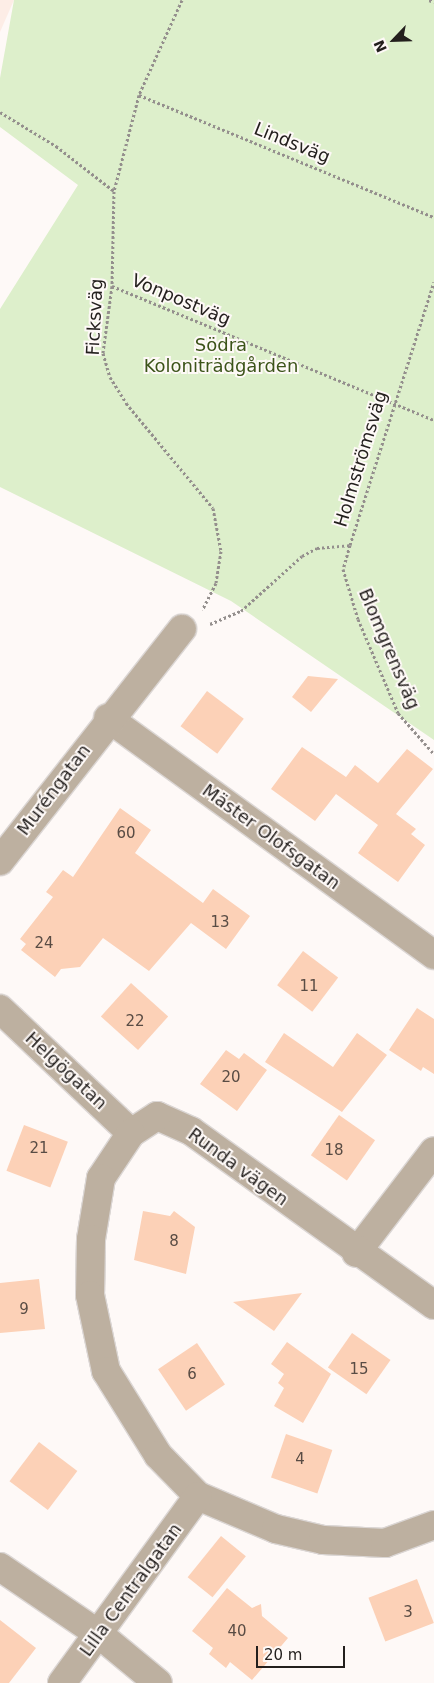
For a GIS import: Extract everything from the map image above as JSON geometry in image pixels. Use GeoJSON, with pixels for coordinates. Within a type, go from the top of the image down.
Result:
{"type":"FeatureCollection","features":[{"type":"Feature","properties":{"kind":"street","name":"Muréngatan"},"geometry":{"type":"LineString","coordinates":[[0,861],[108,718],[182,629]]}},
{"type":"Feature","properties":{"kind":"street","name":"Mäster Olofsgatan"},"geometry":{"type":"LineString","coordinates":[[108,718],[434,955]]}},
{"type":"Feature","properties":{"kind":"street","name":"Helgögatan"},"geometry":{"type":"LineString","coordinates":[[0,1008],[131,1133]]}},
{"type":"Feature","properties":{"kind":"street","name":"Runda vägen"},"geometry":{"type":"LineString","coordinates":[[434,1305],[356,1252],[191,1131],[157,1116],[131,1133],[101,1178],[91,1239],[90,1295],[106,1371],[158,1455],[198,1496],[230,1513],[323,1540],[385,1543],[434,1525]]}},
{"type":"Feature","properties":{"kind":"street"},"geometry":{"type":"LineString","coordinates":[[356,1252],[434,1151]]}},
{"type":"Feature","properties":{"kind":"street","name":"Lilla Centralgatan"},"geometry":{"type":"LineString","coordinates":[[62,1683],[100,1635],[198,1496]]}},
{"type":"Feature","properties":{"kind":"street"},"geometry":{"type":"LineString","coordinates":[[0,1567],[100,1635],[158,1683]]}},
{"type":"Feature","properties":{"kind":"path","name":"Ficksväg"},"geometry":{"type":"LineString","coordinates":[[182,0],[139,95],[114,190],[112,286],[103,353],[110,377],[126,403],[185,470],[214,517],[221,551],[216,583],[200,614],[182,629]]}},
{"type":"Feature","properties":{"kind":"path"},"geometry":{"type":"LineString","coordinates":[[429,0],[434,2]]}},
{"type":"Feature","properties":{"kind":"path","name":"Lindsväg"},"geometry":{"type":"LineString","coordinates":[[139,95],[434,217]]}},
{"type":"Feature","properties":{"kind":"path"},"geometry":{"type":"LineString","coordinates":[[0,112],[56,146],[114,190]]}},
{"type":"Feature","properties":{"kind":"path","name":"Holmströmsväg"},"geometry":{"type":"LineString","coordinates":[[182,629],[212,623],[240,611],[316,548],[350,545],[392,402],[434,282]]}},
{"type":"Feature","properties":{"kind":"path","name":"Vonpostväg"},"geometry":{"type":"LineString","coordinates":[[112,286],[434,420]]}},
{"type":"Feature","properties":{"kind":"path","name":"Blomgrensväg"},"geometry":{"type":"LineString","coordinates":[[350,545],[343,569],[358,619],[398,713],[434,754]]}},
{"type":"Feature","properties":{"kind":"shaded area"},"geometry":{"type":"Polygon","coordinates":[[[0,0],[14,0],[0,32],[0,0]]]}},
{"type":"Feature","properties":{"kind":"green space","name":"Södra Koloniträdgården"},"geometry":{"type":"Polygon","coordinates":[[[14,0],[434,0],[434,740],[231,601],[0,487],[0,309],[78,185],[0,127],[0,78],[14,0]]]}},
{"type":"Feature","properties":{"kind":"building"},"geometry":{"type":"Polygon","coordinates":[[[308,676],[338,679],[311,712],[292,697],[308,676]]]}},
{"type":"Feature","properties":{"kind":"building"},"geometry":{"type":"Polygon","coordinates":[[[207,691],[244,719],[217,754],[181,726],[207,691]]]}},
{"type":"Feature","properties":{"kind":"building"},"geometry":{"type":"Polygon","coordinates":[[[302,747],[346,777],[355,765],[378,783],[407,749],[433,769],[396,814],[416,829],[411,834],[425,845],[398,882],[358,853],[378,825],[336,794],[315,821],[271,789],[302,747]]]}},
{"type":"Feature","properties":{"kind":"building"},"geometry":{"type":"Polygon","coordinates":[[[120,808],[151,830],[135,853],[203,903],[213,889],[250,916],[226,949],[191,923],[149,971],[103,938],[80,967],[61,969],[55,977],[21,950],[26,944],[20,939],[53,897],[46,892],[63,870],[73,877],[120,808]]]}},
{"type":"Feature","properties":{"kind":"building"},"geometry":{"type":"Polygon","coordinates":[[[303,951],[338,977],[312,1012],[277,985],[303,951]]]}},
{"type":"Feature","properties":{"kind":"building"},"geometry":{"type":"Polygon","coordinates":[[[131,983],[168,1016],[138,1050],[101,1016],[131,983]]]}},
{"type":"Feature","properties":{"kind":"building"},"geometry":{"type":"Polygon","coordinates":[[[417,1008],[434,1019],[434,1074],[423,1067],[421,1071],[389,1050],[417,1008]]]}},
{"type":"Feature","properties":{"kind":"building"},"geometry":{"type":"Polygon","coordinates":[[[284,1033],[333,1067],[357,1033],[387,1055],[342,1112],[265,1062],[284,1033]]]}},
{"type":"Feature","properties":{"kind":"building"},"geometry":{"type":"Polygon","coordinates":[[[226,1050],[239,1059],[244,1053],[267,1070],[237,1111],[200,1084],[226,1050]]]}},
{"type":"Feature","properties":{"kind":"building"},"geometry":{"type":"Polygon","coordinates":[[[339,1115],[375,1140],[347,1180],[311,1155],[339,1115]]]}},
{"type":"Feature","properties":{"kind":"building"},"geometry":{"type":"Polygon","coordinates":[[[24,1125],[68,1142],[50,1188],[6,1171],[24,1125]]]}},
{"type":"Feature","properties":{"kind":"building"},"geometry":{"type":"Polygon","coordinates":[[[143,1211],[170,1216],[174,1211],[195,1227],[186,1274],[134,1260],[143,1211]]]}},
{"type":"Feature","properties":{"kind":"building"},"geometry":{"type":"Polygon","coordinates":[[[39,1279],[45,1329],[0,1333],[0,1283],[39,1279]]]}},
{"type":"Feature","properties":{"kind":"building"},"geometry":{"type":"Polygon","coordinates":[[[302,1293],[274,1331],[233,1302],[302,1293]]]}},
{"type":"Feature","properties":{"kind":"building"},"geometry":{"type":"Polygon","coordinates":[[[352,1333],[391,1360],[366,1394],[328,1367],[352,1333]]]}},
{"type":"Feature","properties":{"kind":"building"},"geometry":{"type":"Polygon","coordinates":[[[287,1342],[331,1374],[303,1423],[274,1406],[284,1388],[278,1383],[284,1374],[271,1364],[287,1342]]]}},
{"type":"Feature","properties":{"kind":"building"},"geometry":{"type":"Polygon","coordinates":[[[197,1343],[225,1384],[186,1411],[158,1369],[197,1343]]]}},
{"type":"Feature","properties":{"kind":"building"},"geometry":{"type":"Polygon","coordinates":[[[286,1434],[332,1450],[317,1493],[271,1477],[286,1434]]]}},
{"type":"Feature","properties":{"kind":"building"},"geometry":{"type":"Polygon","coordinates":[[[39,1442],[77,1471],[48,1510],[10,1481],[39,1442]]]}},
{"type":"Feature","properties":{"kind":"building"},"geometry":{"type":"Polygon","coordinates":[[[221,1536],[246,1556],[213,1597],[188,1577],[221,1536]]]}},
{"type":"Feature","properties":{"kind":"building"},"geometry":{"type":"Polygon","coordinates":[[[417,1579],[434,1623],[385,1642],[368,1598],[417,1579]]]}},
{"type":"Feature","properties":{"kind":"building"},"geometry":{"type":"Polygon","coordinates":[[[227,1588],[252,1608],[261,1604],[262,1616],[288,1638],[252,1680],[230,1662],[226,1668],[209,1654],[213,1648],[192,1631],[227,1588]]]}},
{"type":"Feature","properties":{"kind":"building"},"geometry":{"type":"Polygon","coordinates":[[[0,1620],[36,1648],[9,1683],[0,1683],[0,1620]]]}}]}
